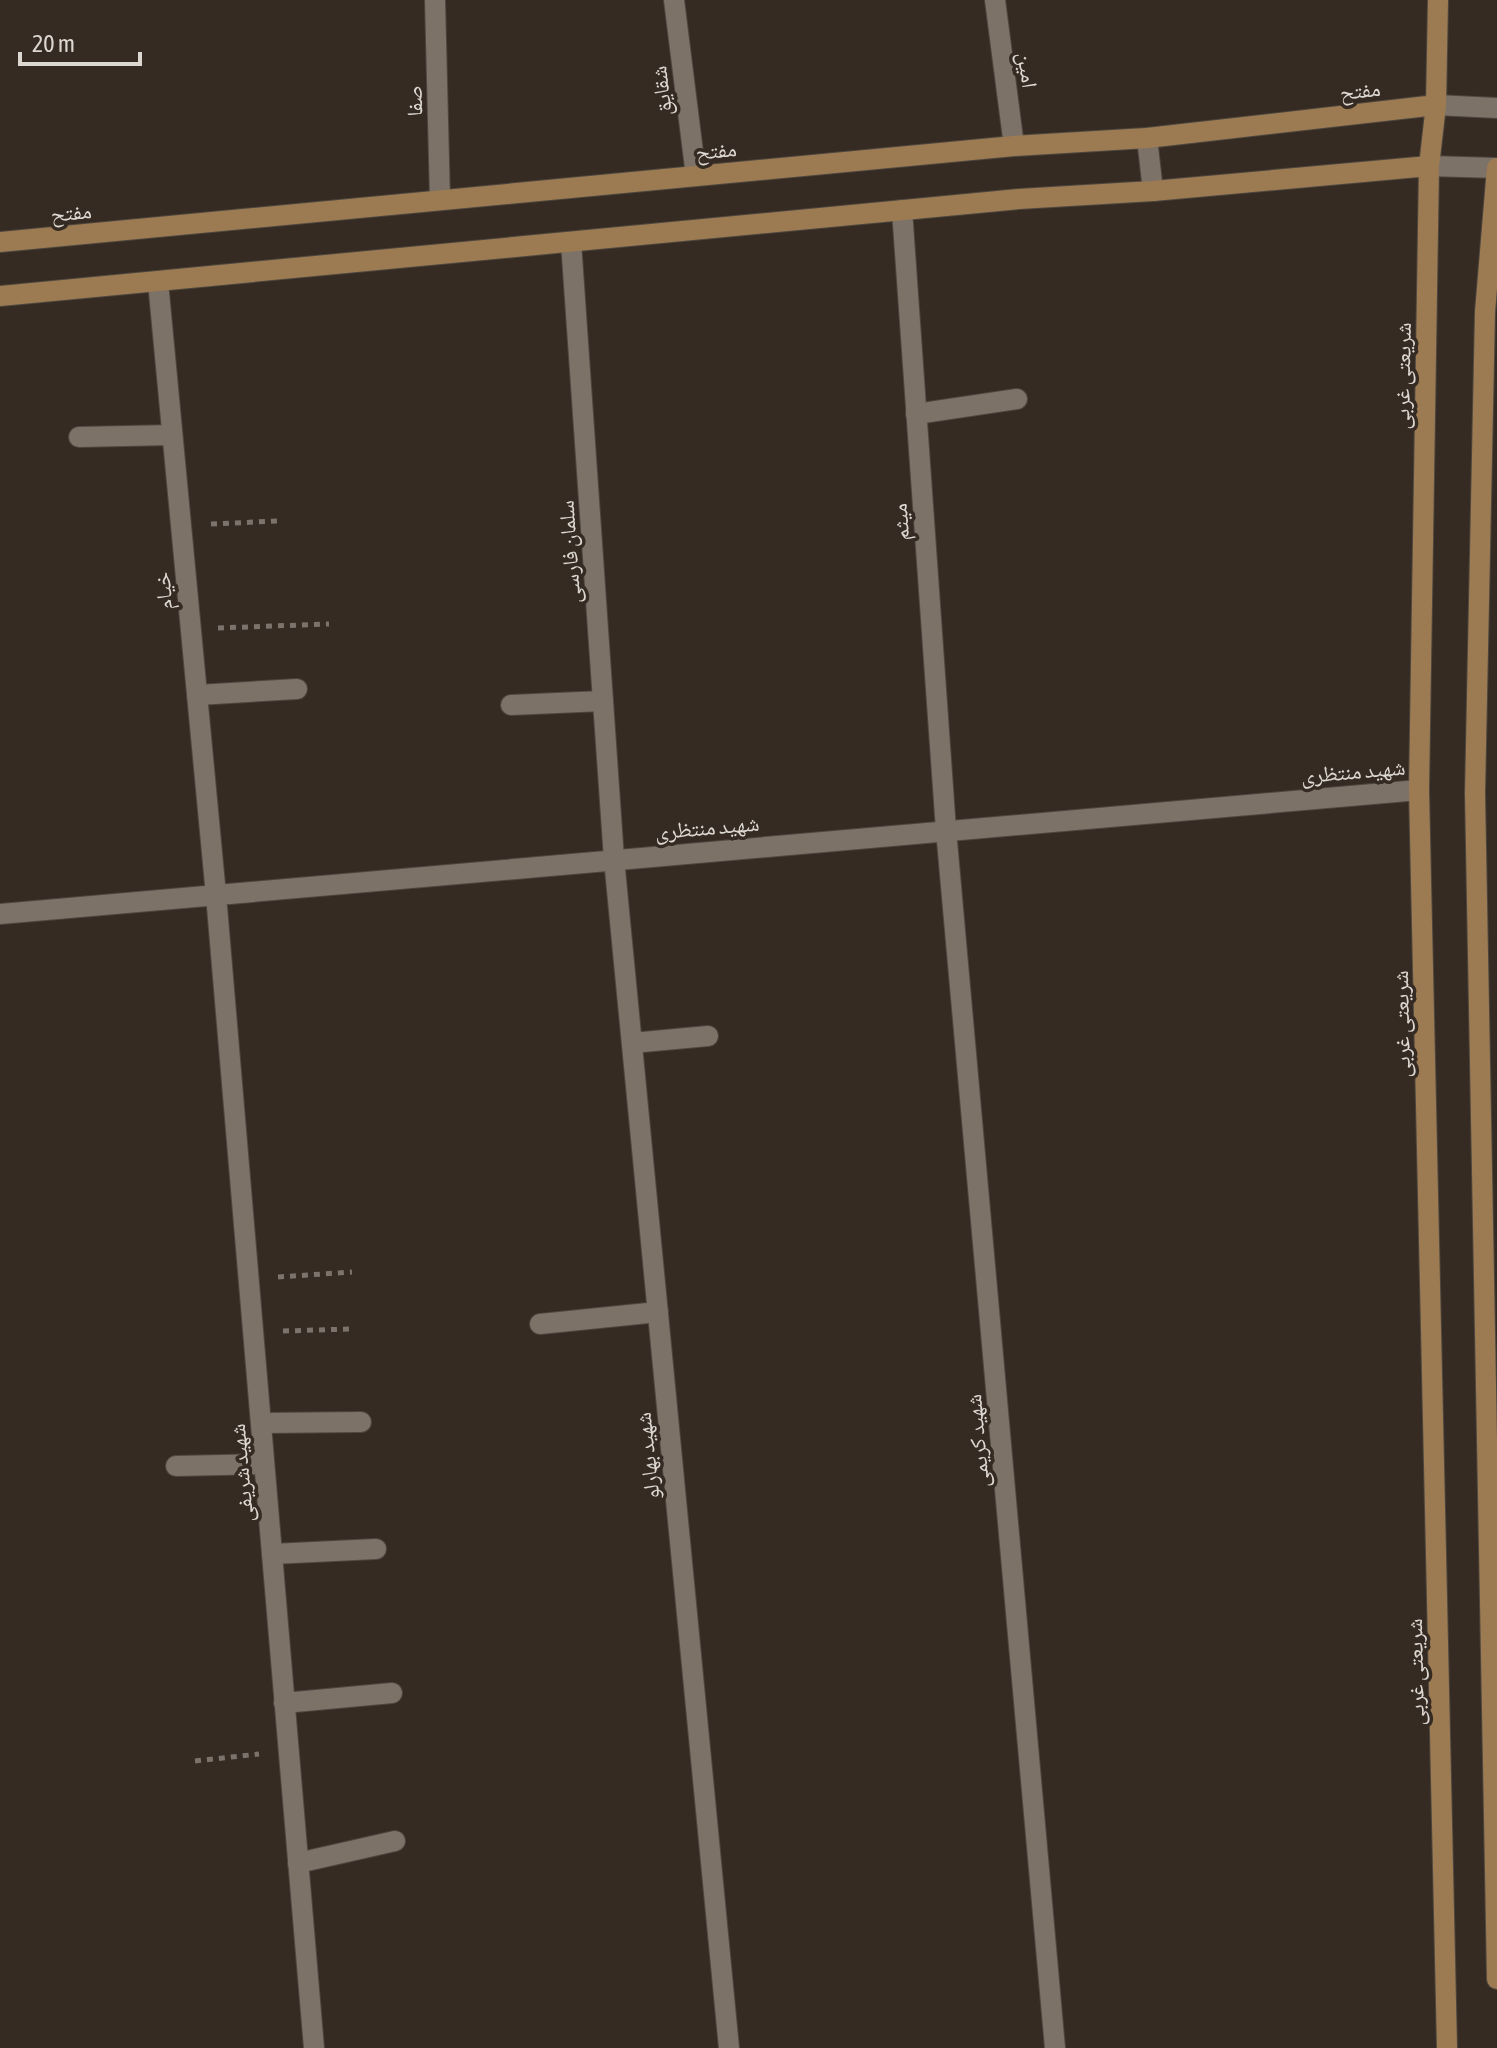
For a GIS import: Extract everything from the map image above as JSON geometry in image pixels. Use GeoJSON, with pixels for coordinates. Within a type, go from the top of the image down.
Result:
{"type":"FeatureCollection","features":[{"type":"Feature","properties":{"kind":"main road","name":"شریعتی غربی"},"geometry":{"type":"LineString","coordinates":[[1438,0],[1436,105],[1429,166],[1419,790],[1447,2048]]}},
{"type":"Feature","properties":{"kind":"main road","name":"مفتح"},"geometry":{"type":"LineString","coordinates":[[0,242],[1014,146],[1147,138],[1436,105]]}},
{"type":"Feature","properties":{"kind":"main road"},"geometry":{"type":"LineString","coordinates":[[0,296],[902,210],[1429,166]]}},
{"type":"Feature","properties":{"kind":"main road"},"geometry":{"type":"LineString","coordinates":[[1497,168],[1485,312],[1475,793],[1497,1979]]}},
{"type":"Feature","properties":{"kind":"main road"},"geometry":{"type":"LineString","coordinates":[[1485,312],[1497,278]]}},
{"type":"Feature","properties":{"kind":"street","name":"صفا"},"geometry":{"type":"LineString","coordinates":[[435,0],[440,200]]}},
{"type":"Feature","properties":{"kind":"street","name":"شقایق"},"geometry":{"type":"LineString","coordinates":[[674,0],[696,176]]}},
{"type":"Feature","properties":{"kind":"street","name":"امین"},"geometry":{"type":"LineString","coordinates":[[995,0],[1014,146]]}},
{"type":"Feature","properties":{"kind":"street"},"geometry":{"type":"LineString","coordinates":[[1436,105],[1497,108]]}},
{"type":"Feature","properties":{"kind":"street"},"geometry":{"type":"LineString","coordinates":[[1147,138],[1153,191]]}},
{"type":"Feature","properties":{"kind":"street"},"geometry":{"type":"LineString","coordinates":[[1429,166],[1497,168]]}},
{"type":"Feature","properties":{"kind":"street","name":"میثم"},"geometry":{"type":"LineString","coordinates":[[902,210],[946,830]]}},
{"type":"Feature","properties":{"kind":"street","name":"سلمان فارسی"},"geometry":{"type":"LineString","coordinates":[[571,242],[614,859]]}},
{"type":"Feature","properties":{"kind":"street","name":"خیام"},"geometry":{"type":"LineString","coordinates":[[158,282],[216,895]]}},
{"type":"Feature","properties":{"kind":"street"},"geometry":{"type":"LineString","coordinates":[[916,414],[1017,399]]}},
{"type":"Feature","properties":{"kind":"street"},"geometry":{"type":"LineString","coordinates":[[79,437],[172,435]]}},
{"type":"Feature","properties":{"kind":"street"},"geometry":{"type":"LineString","coordinates":[[197,695],[297,689]]}},
{"type":"Feature","properties":{"kind":"street"},"geometry":{"type":"LineString","coordinates":[[511,705],[603,701]]}},
{"type":"Feature","properties":{"kind":"street","name":"شهید منتظری"},"geometry":{"type":"LineString","coordinates":[[0,914],[1419,790]]}},
{"type":"Feature","properties":{"kind":"street","name":"شهید کریمی"},"geometry":{"type":"LineString","coordinates":[[946,830],[1055,2048]]}},
{"type":"Feature","properties":{"kind":"street","name":"شهید بهارلو"},"geometry":{"type":"LineString","coordinates":[[614,859],[729,2048]]}},
{"type":"Feature","properties":{"kind":"street","name":"شهید شریفی"},"geometry":{"type":"LineString","coordinates":[[216,895],[314,2048]]}},
{"type":"Feature","properties":{"kind":"street"},"geometry":{"type":"LineString","coordinates":[[632,1043],[708,1036]]}},
{"type":"Feature","properties":{"kind":"street"},"geometry":{"type":"LineString","coordinates":[[540,1324],[658,1312]]}},
{"type":"Feature","properties":{"kind":"street"},"geometry":{"type":"LineString","coordinates":[[261,1423],[361,1422]]}},
{"type":"Feature","properties":{"kind":"street"},"geometry":{"type":"LineString","coordinates":[[176,1466],[264,1464]]}},
{"type":"Feature","properties":{"kind":"street"},"geometry":{"type":"LineString","coordinates":[[272,1554],[376,1549]]}},
{"type":"Feature","properties":{"kind":"street"},"geometry":{"type":"LineString","coordinates":[[284,1703],[392,1693]]}},
{"type":"Feature","properties":{"kind":"street"},"geometry":{"type":"LineString","coordinates":[[298,1863],[395,1841]]}},
{"type":"Feature","properties":{"kind":"path"},"geometry":{"type":"LineString","coordinates":[[181,525],[278,521]]}},
{"type":"Feature","properties":{"kind":"path"},"geometry":{"type":"LineString","coordinates":[[191,629],[329,624]]}},
{"type":"Feature","properties":{"kind":"path"},"geometry":{"type":"LineString","coordinates":[[249,1279],[352,1272]]}},
{"type":"Feature","properties":{"kind":"path"},"geometry":{"type":"LineString","coordinates":[[253,1332],[350,1329]]}},
{"type":"Feature","properties":{"kind":"path"},"geometry":{"type":"LineString","coordinates":[[195,1761],[288,1751]]}}]}
